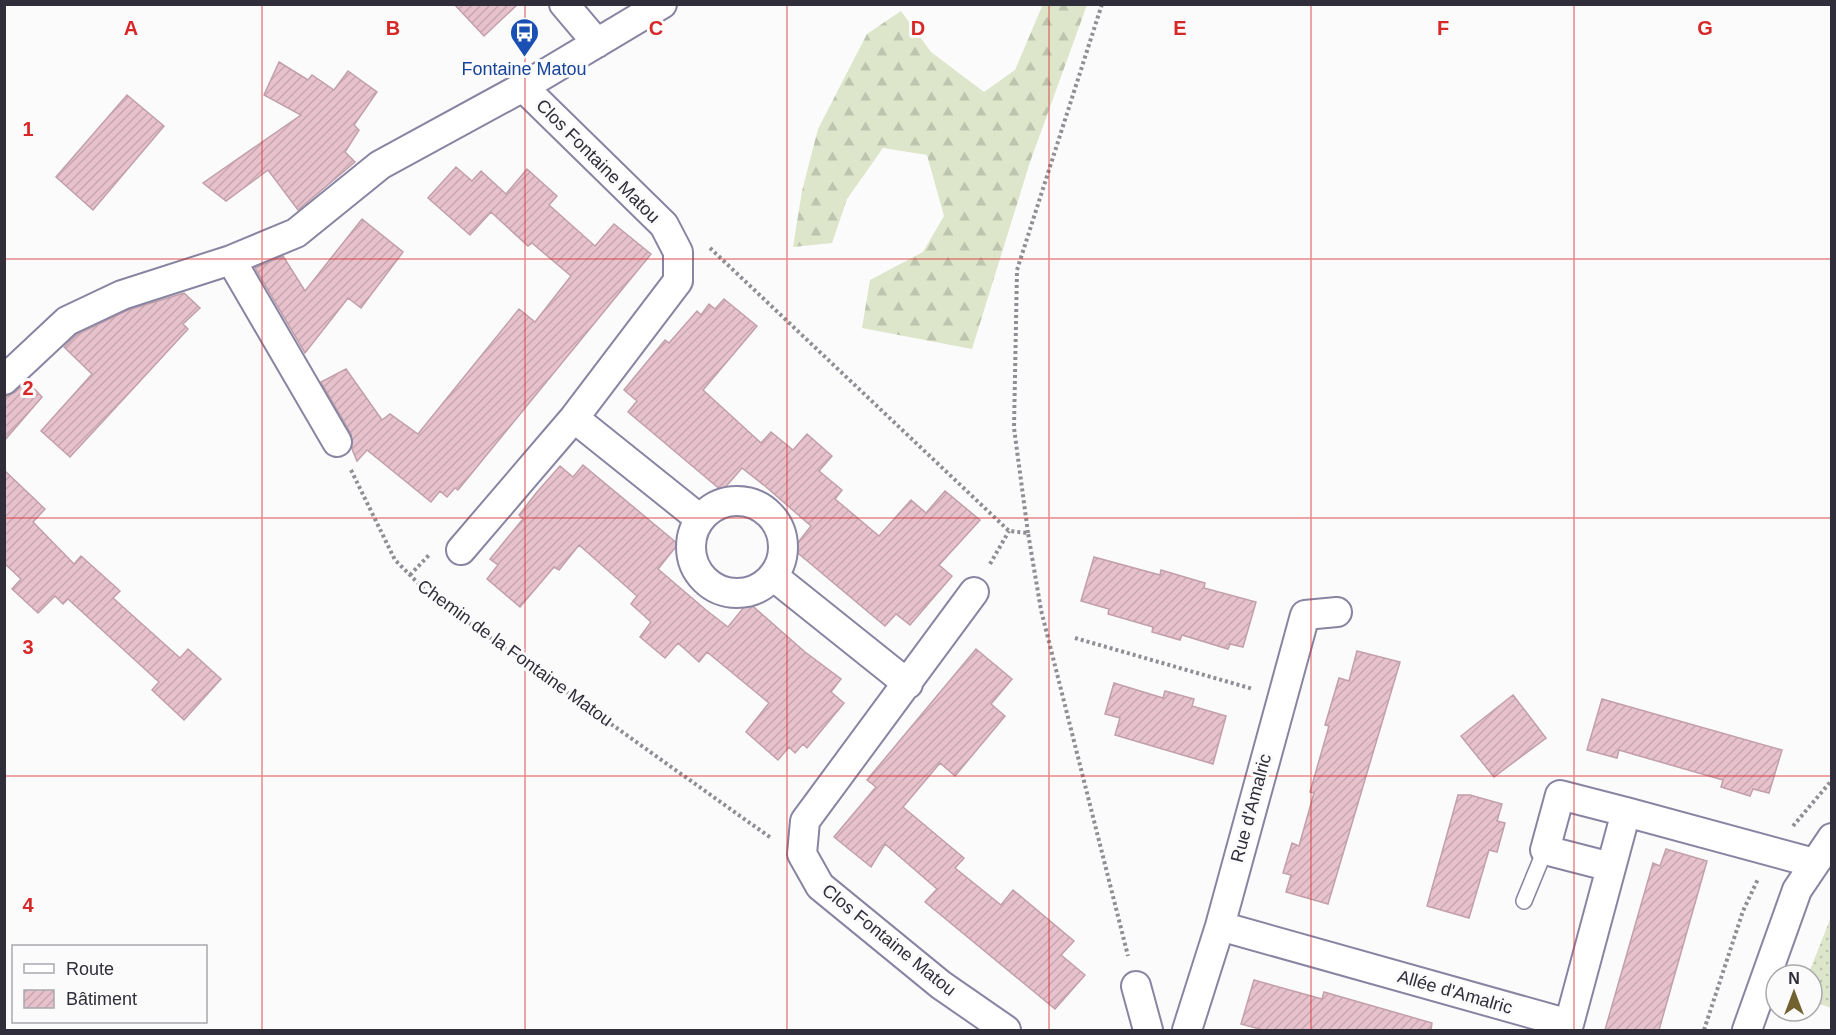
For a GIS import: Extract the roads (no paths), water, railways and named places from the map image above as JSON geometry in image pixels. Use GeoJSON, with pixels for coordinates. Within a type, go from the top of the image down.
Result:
{"type":"FeatureCollection","features":[{"type":"Feature","properties":{"kind":"street"},"geometry":{"type":"LineString","coordinates":[[564,4],[597,43]]}},
{"type":"Feature","properties":{"kind":"street"},"geometry":{"type":"LineString","coordinates":[[4,380],[67,321],[122,295],[231,260],[296,232],[380,165],[523,87],[662,4]]}},
{"type":"Feature","properties":{"kind":"street","name":"Clos Fontaine Matou"},"geometry":{"type":"LineString","coordinates":[[460,550],[574,418],[678,281],[678,252],[664,225],[523,87]]}},
{"type":"Feature","properties":{"kind":"street"},"geometry":{"type":"LineString","coordinates":[[231,260],[338,442]]}},
{"type":"Feature","properties":{"kind":"street"},"geometry":{"type":"LineString","coordinates":[[574,418],[700,519]]}},
{"type":"Feature","properties":{"kind":"street"},"geometry":{"type":"LineString","coordinates":[[732,501],[754,504],[766,511],[776,522],[782,535],[784,549],[781,564],[773,576],[761,587],[746,592],[730,593],[715,588],[702,578],[694,564],[692,541],[700,519],[711,509],[732,501]]}},
{"type":"Feature","properties":{"kind":"street"},"geometry":{"type":"LineString","coordinates":[[773,576],[908,684],[974,592]]}},
{"type":"Feature","properties":{"kind":"street","name":"Rue d'Amalric"},"geometry":{"type":"LineString","coordinates":[[1187,1030],[1220,926],[1305,615],[1337,612]]}},
{"type":"Feature","properties":{"kind":"street","name":"Clos Fontaine Matou"},"geometry":{"type":"LineString","coordinates":[[908,684],[806,821],[802,854],[820,886],[942,985],[1006,1030]]}},
{"type":"Feature","properties":{"kind":"street"},"geometry":{"type":"LineString","coordinates":[[1611,867],[1545,850],[1560,795],[1814,863]]}},
{"type":"Feature","properties":{"kind":"street","name":"Allée d'Amalric"},"geometry":{"type":"LineString","coordinates":[[1220,926],[1569,1024],[1626,812]]}},
{"type":"Feature","properties":{"kind":"street"},"geometry":{"type":"LineString","coordinates":[[1747,1030],[1797,890],[1832,838]]}},
{"type":"Feature","properties":{"kind":"street"},"geometry":{"type":"LineString","coordinates":[[1136,986],[1148,1030]]}},
{"type":"Feature","properties":{"kind":"lane"},"geometry":{"type":"LineString","coordinates":[[1524,901],[1545,850]]}},
{"type":"Feature","properties":{"kind":"place","name":"Fontaine Matou"},"geometry":{"type":"Point","coordinates":[524,58]}}]}
